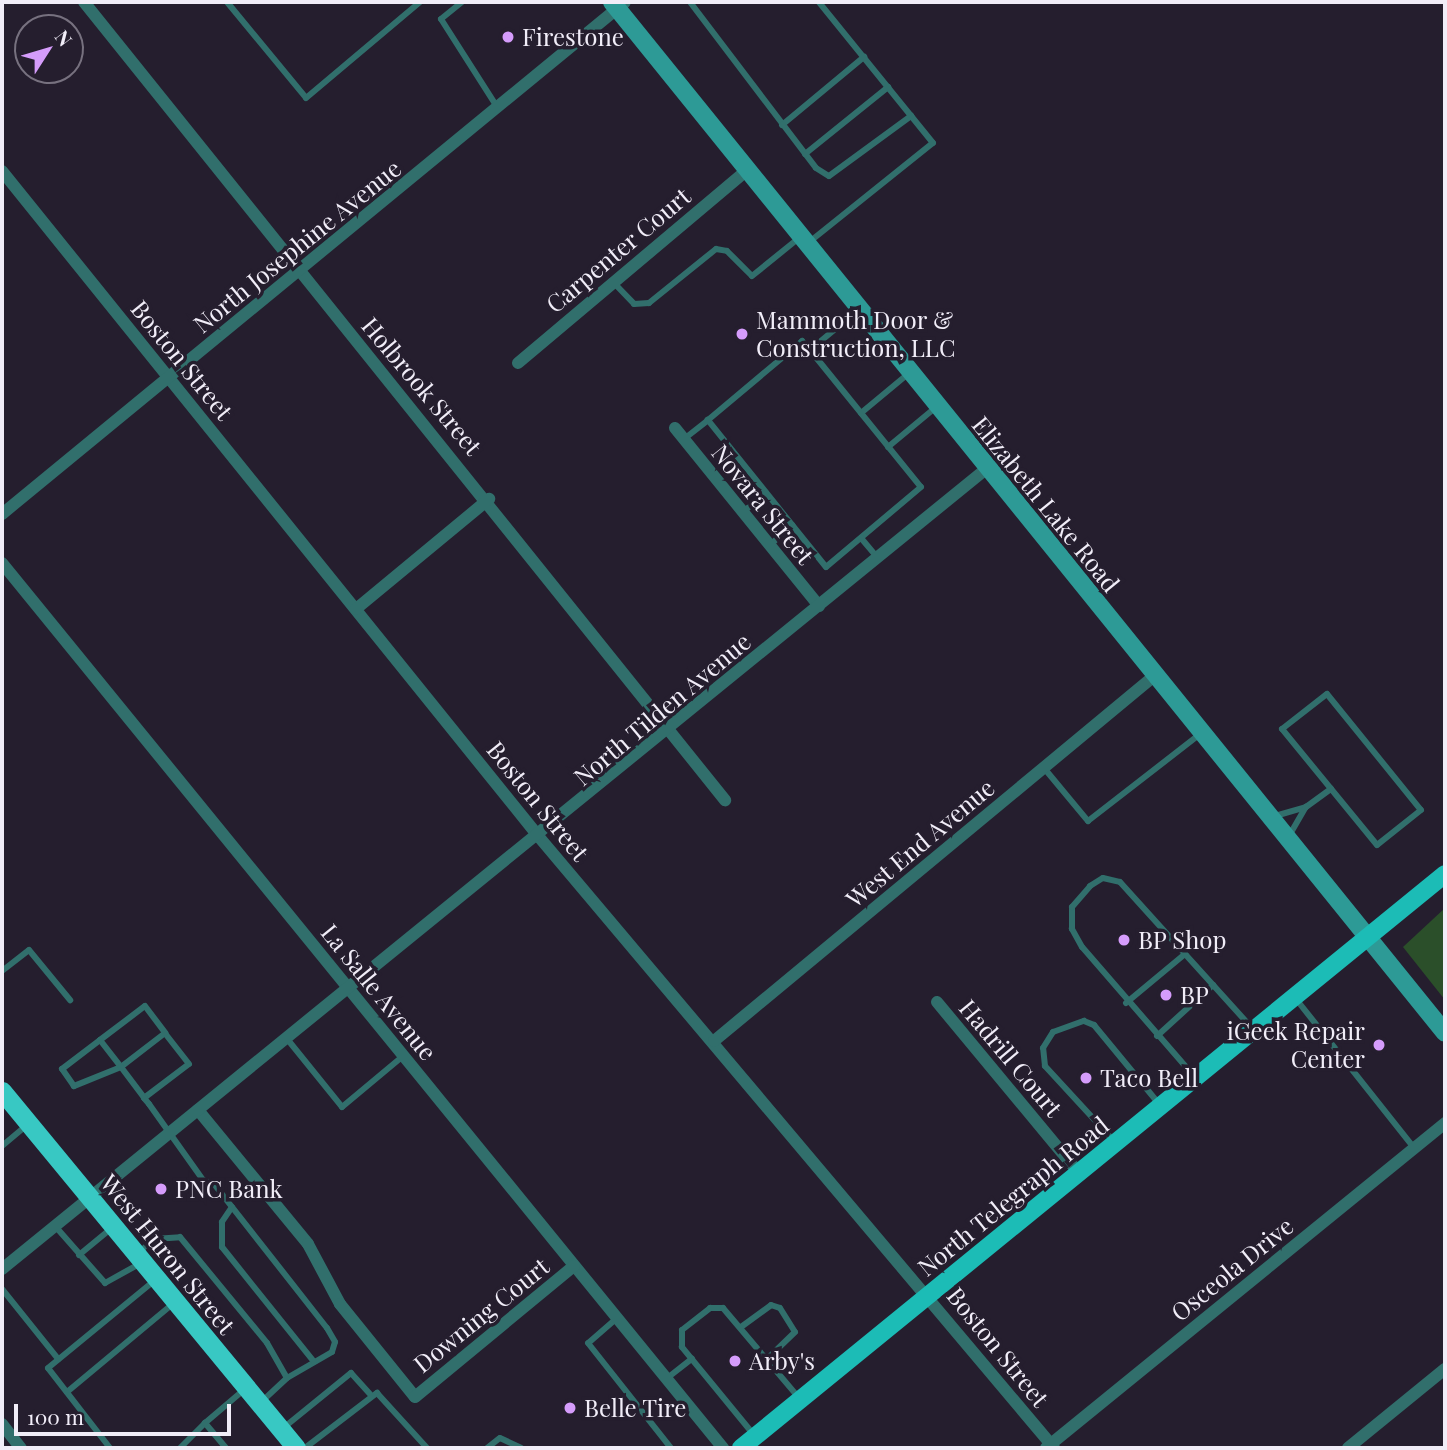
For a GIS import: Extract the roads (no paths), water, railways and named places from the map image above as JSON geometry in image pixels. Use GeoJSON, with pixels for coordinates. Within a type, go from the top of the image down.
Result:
{"type":"FeatureCollection","features":[{"type":"Feature","properties":{"kind":"highway","name":"West Huron Street"},"geometry":{"type":"LineString","coordinates":[[2,1091],[296,1448]]}},
{"type":"Feature","properties":{"kind":"main road","name":"Elizabeth Lake Road"},"geometry":{"type":"LineString","coordinates":[[618,4],[747,170],[1266,819],[1445,1033]]}},
{"type":"Feature","properties":{"kind":"main road","name":"North Telegraph Road"},"geometry":{"type":"LineString","coordinates":[[748,1443],[1445,874]]}},
{"type":"Feature","properties":{"kind":"main road"},"geometry":{"type":"LineString","coordinates":[[1413,901],[1445,887]]}},
{"type":"Feature","properties":{"kind":"street","name":"Holbrook Street"},"geometry":{"type":"LineString","coordinates":[[84,2],[298,271],[489,499],[725,800]]}},
{"type":"Feature","properties":{"kind":"street","name":"North Josephine Avenue"},"geometry":{"type":"LineString","coordinates":[[2,514],[498,108],[618,4]]}},
{"type":"Feature","properties":{"kind":"street","name":"Carpenter Court"},"geometry":{"type":"LineString","coordinates":[[518,363],[747,170]]}},
{"type":"Feature","properties":{"kind":"street","name":"Boston Street"},"geometry":{"type":"LineString","coordinates":[[2,171],[539,837],[929,1295],[1050,1447]]}},
{"type":"Feature","properties":{"kind":"street","name":"Novara Street"},"geometry":{"type":"LineString","coordinates":[[675,428],[819,606]]}},
{"type":"Feature","properties":{"kind":"street","name":"North Tilden Avenue"},"geometry":{"type":"LineString","coordinates":[[2,1269],[350,991],[986,469]]}},
{"type":"Feature","properties":{"kind":"street"},"geometry":{"type":"LineString","coordinates":[[356,609],[489,499]]}},
{"type":"Feature","properties":{"kind":"street","name":"La Salle Avenue"},"geometry":{"type":"LineString","coordinates":[[2,563],[723,1448]]}},
{"type":"Feature","properties":{"kind":"street","name":"West End Avenue"},"geometry":{"type":"LineString","coordinates":[[714,1041],[1153,677]]}},
{"type":"Feature","properties":{"kind":"street","name":"Hadrill Court"},"geometry":{"type":"LineString","coordinates":[[937,1002],[1079,1173]]}},
{"type":"Feature","properties":{"kind":"street","name":"Downing Court"},"geometry":{"type":"LineString","coordinates":[[198,1110],[308,1244],[340,1304],[415,1397],[574,1266]]}},
{"type":"Feature","properties":{"kind":"street","name":"Osceola Drive"},"geometry":{"type":"LineString","coordinates":[[1050,1447],[1445,1123]]}},
{"type":"Feature","properties":{"kind":"street"},"geometry":{"type":"LineString","coordinates":[[1348,1448],[1445,1369]]}},
{"type":"Feature","properties":{"kind":"street"},"geometry":{"type":"LineString","coordinates":[[2,1424],[21,1448]]}},
{"type":"Feature","properties":{"kind":"lane"},"geometry":{"type":"LineString","coordinates":[[227,2],[306,98],[420,2]]}},
{"type":"Feature","properties":{"kind":"lane"},"geometry":{"type":"LineString","coordinates":[[462,2],[441,19],[498,108]]}},
{"type":"Feature","properties":{"kind":"lane"},"geometry":{"type":"LineString","coordinates":[[690,2],[805,154],[829,176],[839,174],[911,116]]}},
{"type":"Feature","properties":{"kind":"lane"},"geometry":{"type":"LineString","coordinates":[[612,282],[634,304],[649,303],[716,249],[727,251],[752,276],[804,241],[933,143],[820,2]]}},
{"type":"Feature","properties":{"kind":"lane"},"geometry":{"type":"LineString","coordinates":[[782,125],[864,57]]}},
{"type":"Feature","properties":{"kind":"lane"},"geometry":{"type":"LineString","coordinates":[[805,154],[888,87]]}},
{"type":"Feature","properties":{"kind":"lane"},"geometry":{"type":"LineString","coordinates":[[810,350],[859,310]]}},
{"type":"Feature","properties":{"kind":"lane"},"geometry":{"type":"LineString","coordinates":[[684,439],[802,341],[921,488],[826,567],[708,420]]}},
{"type":"Feature","properties":{"kind":"lane"},"geometry":{"type":"LineString","coordinates":[[861,414],[909,373]]}},
{"type":"Feature","properties":{"kind":"lane"},"geometry":{"type":"LineString","coordinates":[[887,447],[937,407]]}},
{"type":"Feature","properties":{"kind":"lane"},"geometry":{"type":"LineString","coordinates":[[743,512],[766,493]]}},
{"type":"Feature","properties":{"kind":"lane"},"geometry":{"type":"LineString","coordinates":[[769,545],[792,525]]}},
{"type":"Feature","properties":{"kind":"lane"},"geometry":{"type":"LineString","coordinates":[[862,538],[878,558]]}},
{"type":"Feature","properties":{"kind":"lane"},"geometry":{"type":"LineString","coordinates":[[1327,694],[1421,810],[1377,845],[1331,789],[1282,729],[1327,694]]}},
{"type":"Feature","properties":{"kind":"lane"},"geometry":{"type":"LineString","coordinates":[[1044,768],[1088,821],[1199,734]]}},
{"type":"Feature","properties":{"kind":"lane"},"geometry":{"type":"LineString","coordinates":[[1266,819],[1306,807],[1331,789]]}},
{"type":"Feature","properties":{"kind":"lane"},"geometry":{"type":"LineString","coordinates":[[1286,842],[1306,807]]}},
{"type":"Feature","properties":{"kind":"lane"},"geometry":{"type":"LineString","coordinates":[[1196,1078],[1126,1003],[1072,929],[1072,907],[1090,886],[1103,878],[1121,882],[1255,1030]]}},
{"type":"Feature","properties":{"kind":"lane"},"geometry":{"type":"LineString","coordinates":[[2,971],[29,950],[69,1000]]}},
{"type":"Feature","properties":{"kind":"lane"},"geometry":{"type":"LineString","coordinates":[[1126,1003],[1185,954]]}},
{"type":"Feature","properties":{"kind":"lane"},"geometry":{"type":"LineString","coordinates":[[1157,1036],[1213,985]]}},
{"type":"Feature","properties":{"kind":"lane"},"geometry":{"type":"LineString","coordinates":[[1295,998],[1414,1148]]}},
{"type":"Feature","properties":{"kind":"lane"},"geometry":{"type":"LineString","coordinates":[[144,1098],[189,1064],[145,1006],[62,1069],[74,1086],[121,1067],[165,1033]]}},
{"type":"Feature","properties":{"kind":"lane"},"geometry":{"type":"LineString","coordinates":[[1116,1143],[1045,1066],[1043,1048],[1053,1032],[1084,1021],[1094,1025],[1161,1107]]}},
{"type":"Feature","properties":{"kind":"lane"},"geometry":{"type":"LineString","coordinates":[[100,1040],[204,1180],[232,1207],[335,1342],[332,1352],[287,1378],[260,1404]]}},
{"type":"Feature","properties":{"kind":"lane"},"geometry":{"type":"LineString","coordinates":[[288,1040],[342,1107],[404,1056]]}},
{"type":"Feature","properties":{"kind":"lane"},"geometry":{"type":"LineString","coordinates":[[2,1146],[29,1124]]}},
{"type":"Feature","properties":{"kind":"lane"},"geometry":{"type":"LineString","coordinates":[[232,1207],[222,1222],[222,1247],[314,1362]]}},
{"type":"Feature","properties":{"kind":"lane"},"geometry":{"type":"LineString","coordinates":[[54,1226],[105,1283],[140,1258],[154,1239],[180,1237],[267,1343],[287,1378]]}},
{"type":"Feature","properties":{"kind":"lane"},"geometry":{"type":"LineString","coordinates":[[79,1255],[114,1226]]}},
{"type":"Feature","properties":{"kind":"lane"},"geometry":{"type":"LineString","coordinates":[[110,1448],[48,1368],[156,1278]]}},
{"type":"Feature","properties":{"kind":"lane"},"geometry":{"type":"LineString","coordinates":[[2,1289],[58,1359]]}},
{"type":"Feature","properties":{"kind":"lane"},"geometry":{"type":"LineString","coordinates":[[67,1392],[176,1301]]}},
{"type":"Feature","properties":{"kind":"lane"},"geometry":{"type":"LineString","coordinates":[[741,1327],[771,1304],[780,1308],[796,1332],[767,1359]]}},
{"type":"Feature","properties":{"kind":"lane"},"geometry":{"type":"LineString","coordinates":[[748,1443],[678,1335],[710,1308],[723,1308],[800,1400]]}},
{"type":"Feature","properties":{"kind":"lane"},"geometry":{"type":"LineString","coordinates":[[617,1318],[588,1343],[671,1448]]}},
{"type":"Feature","properties":{"kind":"lane"},"geometry":{"type":"LineString","coordinates":[[666,1379],[692,1359]]}},
{"type":"Feature","properties":{"kind":"lane"},"geometry":{"type":"LineString","coordinates":[[281,1430],[347,1375],[370,1394],[387,1400],[427,1448]]}},
{"type":"Feature","properties":{"kind":"lane"},"geometry":{"type":"LineString","coordinates":[[180,1448],[246,1388]]}},
{"type":"Feature","properties":{"kind":"lane"},"geometry":{"type":"LineString","coordinates":[[305,1448],[370,1394]]}},
{"type":"Feature","properties":{"kind":"lane"},"geometry":{"type":"LineString","coordinates":[[205,1423],[226,1448]]}},
{"type":"Feature","properties":{"kind":"lane"},"geometry":{"type":"LineString","coordinates":[[487,1448],[500,1438],[521,1448]]}},
{"type":"Feature","properties":{"kind":"place","name":"Firestone"},"geometry":{"type":"Point","coordinates":[508,37]}},
{"type":"Feature","properties":{"kind":"place","name":"Mammoth Door & Construction, LLC"},"geometry":{"type":"Point","coordinates":[742,334]}},
{"type":"Feature","properties":{"kind":"place","name":"BP Shop"},"geometry":{"type":"Point","coordinates":[1124,940]}},
{"type":"Feature","properties":{"kind":"place","name":"BP"},"geometry":{"type":"Point","coordinates":[1166,995]}},
{"type":"Feature","properties":{"kind":"place","name":"iGeek Repair Center"},"geometry":{"type":"Point","coordinates":[1379,1045]}},
{"type":"Feature","properties":{"kind":"place","name":"Taco Bell"},"geometry":{"type":"Point","coordinates":[1086,1078]}},
{"type":"Feature","properties":{"kind":"place","name":"PNC Bank"},"geometry":{"type":"Point","coordinates":[161,1189]}},
{"type":"Feature","properties":{"kind":"place","name":"Arby's"},"geometry":{"type":"Point","coordinates":[735,1361]}},
{"type":"Feature","properties":{"kind":"place","name":"Belle Tire"},"geometry":{"type":"Point","coordinates":[570,1408]}}]}
